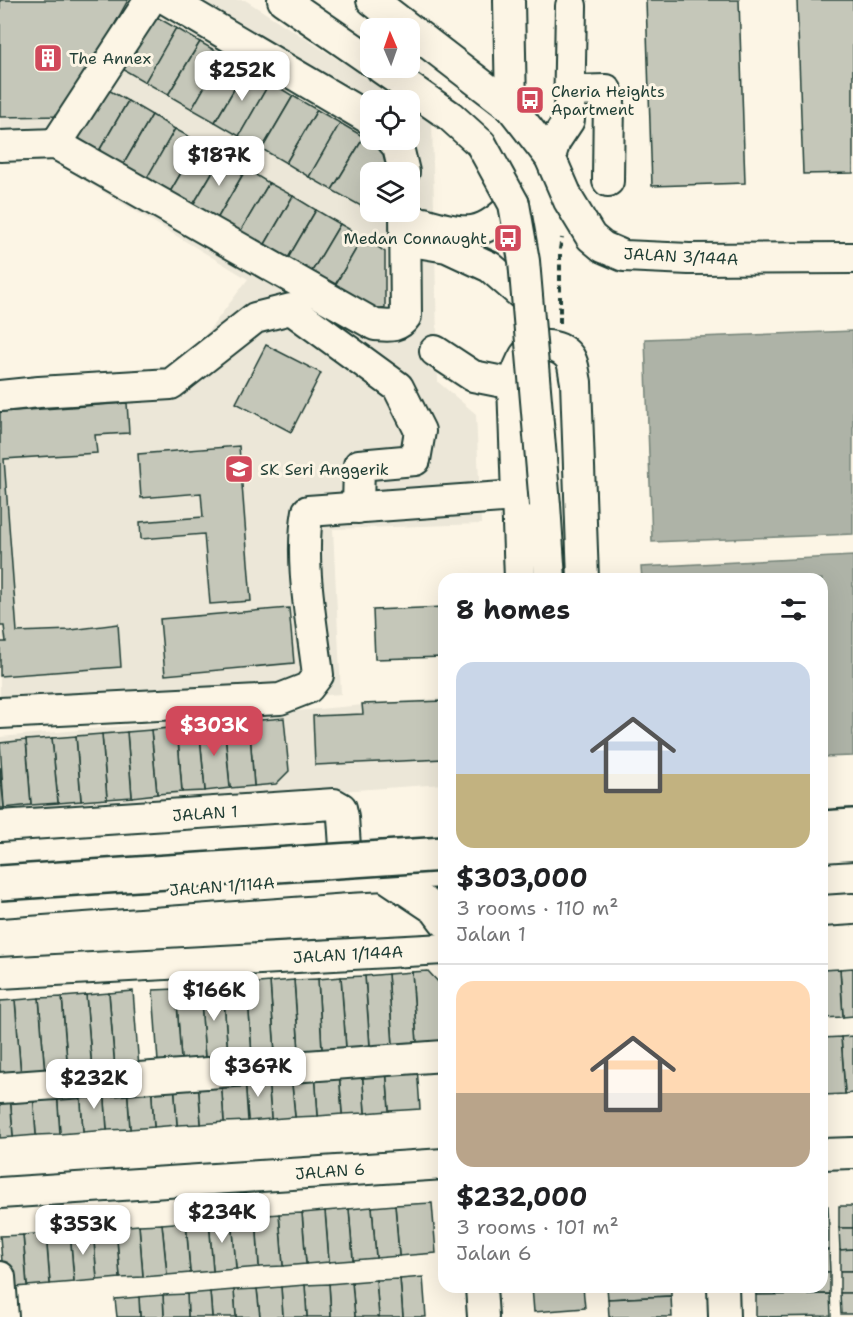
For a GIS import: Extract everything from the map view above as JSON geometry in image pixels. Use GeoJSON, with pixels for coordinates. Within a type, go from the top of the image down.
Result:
{"type":"FeatureCollection","features":[{"type":"Feature","properties":{"kind":"highway"},"geometry":{"type":"LineString","coordinates":[[828,828],[853,826]]}},
{"type":"Feature","properties":{"kind":"highway"},"geometry":{"type":"LineString","coordinates":[[828,834],[853,832]]}},
{"type":"Feature","properties":{"kind":"highway"},"geometry":{"type":"LineString","coordinates":[[0,883],[438,854]]}},
{"type":"Feature","properties":{"kind":"highway"},"geometry":{"type":"LineString","coordinates":[[0,889],[438,859]]}},
{"type":"Feature","properties":{"kind":"street"},"geometry":{"type":"LineString","coordinates":[[56,144],[150,0]]}},
{"type":"Feature","properties":{"kind":"street"},"geometry":{"type":"LineString","coordinates":[[168,0],[360,113]]}},
{"type":"Feature","properties":{"kind":"street"},"geometry":{"type":"LineString","coordinates":[[283,0],[360,53]]}},
{"type":"Feature","properties":{"kind":"street"},"geometry":{"type":"LineString","coordinates":[[509,0],[511,107]]}},
{"type":"Feature","properties":{"kind":"street","name":"JALAN 3/144A"},"geometry":{"type":"LineString","coordinates":[[378,1],[511,107],[550,157],[569,201],[591,237],[603,247],[624,256],[689,260],[853,258]]}},
{"type":"Feature","properties":{"kind":"street"},"geometry":{"type":"LineString","coordinates":[[550,157],[555,141],[569,120],[571,6]]}},
{"type":"Feature","properties":{"kind":"street"},"geometry":{"type":"LineString","coordinates":[[395,78],[450,116],[481,144],[514,204],[528,299],[531,500],[521,573]]}},
{"type":"Feature","properties":{"kind":"street"},"geometry":{"type":"LineString","coordinates":[[570,92],[606,90],[609,96],[608,181]]}},
{"type":"Feature","properties":{"kind":"street"},"geometry":{"type":"LineString","coordinates":[[0,146],[56,144],[375,325],[394,327],[406,316],[405,222]]}},
{"type":"Feature","properties":{"kind":"street"},"geometry":{"type":"LineString","coordinates":[[420,222],[446,230],[479,231],[500,219],[514,204]]}},
{"type":"Feature","properties":{"kind":"street"},"geometry":{"type":"LineString","coordinates":[[405,222],[447,247],[490,267],[528,299]]}},
{"type":"Feature","properties":{"kind":"street"},"geometry":{"type":"LineString","coordinates":[[0,396],[171,384],[255,318],[291,309],[398,387],[420,431],[415,460],[359,465],[358,508]]}},
{"type":"Feature","properties":{"kind":"street"},"geometry":{"type":"LineString","coordinates":[[549,573],[531,500],[513,384],[528,352],[540,345],[560,348],[571,359],[576,382],[583,573]]}},
{"type":"Feature","properties":{"kind":"street"},"geometry":{"type":"LineString","coordinates":[[435,351],[473,376],[513,384]]}},
{"type":"Feature","properties":{"kind":"street"},"geometry":{"type":"LineString","coordinates":[[0,713],[280,699],[308,688],[318,675],[305,556],[308,511],[531,500]]}},
{"type":"Feature","properties":{"kind":"street","name":"JALAN 1"},"geometry":{"type":"LineString","coordinates":[[0,826],[334,804],[341,808],[343,817],[347,877]]}},
{"type":"Feature","properties":{"kind":"street"},"geometry":{"type":"LineString","coordinates":[[828,847],[853,845]]}},
{"type":"Feature","properties":{"kind":"street","name":"JALAN 1/114A"},"geometry":{"type":"LineString","coordinates":[[0,902],[438,872]]}},
{"type":"Feature","properties":{"kind":"street"},"geometry":{"type":"LineString","coordinates":[[384,875],[438,913]]}},
{"type":"Feature","properties":{"kind":"street"},"geometry":{"type":"LineString","coordinates":[[828,911],[853,909]]}},
{"type":"Feature","properties":{"kind":"street","name":"JALAN 1/144A"},"geometry":{"type":"LineString","coordinates":[[0,973],[438,949]]}},
{"type":"Feature","properties":{"kind":"street"},"geometry":{"type":"LineString","coordinates":[[0,1088],[438,1056]]}},
{"type":"Feature","properties":{"kind":"street"},"geometry":{"type":"LineString","coordinates":[[828,1154],[853,1153]]}},
{"type":"Feature","properties":{"kind":"street","name":"JALAN 6"},"geometry":{"type":"LineString","coordinates":[[0,1193],[438,1164]]}},
{"type":"Feature","properties":{"kind":"street"},"geometry":{"type":"LineString","coordinates":[[0,1277],[3,1317]]}},
{"type":"Feature","properties":{"kind":"street"},"geometry":{"type":"LineString","coordinates":[[481,1293],[483,1317]]}},
{"type":"Feature","properties":{"kind":"street"},"geometry":{"type":"LineString","coordinates":[[723,1293],[724,1317]]}},
{"type":"Feature","properties":{"kind":"path"},"geometry":{"type":"LineString","coordinates":[[560,348],[560,249],[569,201]]}},
{"type":"Feature","properties":{"kind":"shaded area","name":"SK Seri Anggerik"},"geometry":{"type":"Polygon","coordinates":[[[0,0],[245,0],[360,74],[360,78],[367,78],[385,90],[360,90],[360,150],[420,150],[420,112],[432,120],[438,382],[476,414],[481,524],[333,529],[341,694],[0,719],[0,380],[172,366],[201,341],[248,279],[49,159],[0,162],[0,0]]]}},
{"type":"Feature","properties":{"kind":"shaded area"},"geometry":{"type":"Polygon","coordinates":[[[853,331],[853,534],[652,542],[645,339],[853,331]]]}},
{"type":"Feature","properties":{"kind":"shaded area"},"geometry":{"type":"Polygon","coordinates":[[[853,556],[853,756],[828,757],[828,573],[642,573],[641,567],[853,556]]]}},
{"type":"Feature","properties":{"kind":"shaded area"},"geometry":{"type":"Polygon","coordinates":[[[438,699],[438,784],[0,814],[0,737],[438,699]]]}},
{"type":"Feature","properties":{"kind":"building","name":"The Annex"},"geometry":{"type":"Polygon","coordinates":[[[0,0],[128,0],[64,116],[0,117],[0,0]]]}},
{"type":"Feature","properties":{"kind":"building"},"geometry":{"type":"Polygon","coordinates":[[[646,0],[739,0],[745,183],[652,186],[646,0]]]}},
{"type":"Feature","properties":{"kind":"building"},"geometry":{"type":"Polygon","coordinates":[[[797,0],[853,0],[853,173],[803,174],[797,0]]]}},
{"type":"Feature","properties":{"kind":"building"},"geometry":{"type":"Polygon","coordinates":[[[153,15],[176,28],[145,82],[121,68],[153,15]]]}},
{"type":"Feature","properties":{"kind":"building"},"geometry":{"type":"Polygon","coordinates":[[[176,28],[200,42],[168,95],[145,82],[176,28]]]}},
{"type":"Feature","properties":{"kind":"building"},"geometry":{"type":"Polygon","coordinates":[[[200,42],[223,55],[192,109],[168,95],[200,42]]]}},
{"type":"Feature","properties":{"kind":"building"},"geometry":{"type":"Polygon","coordinates":[[[223,55],[246,69],[215,122],[192,109],[223,55]]]}},
{"type":"Feature","properties":{"kind":"building"},"geometry":{"type":"Polygon","coordinates":[[[246,69],[270,82],[239,136],[215,122],[246,69]]]}},
{"type":"Feature","properties":{"kind":"building"},"geometry":{"type":"Polygon","coordinates":[[[270,82],[293,96],[262,149],[239,136],[270,82]]]}},
{"type":"Feature","properties":{"kind":"building"},"geometry":{"type":"Polygon","coordinates":[[[105,88],[128,101],[99,151],[76,137],[105,88]]]}},
{"type":"Feature","properties":{"kind":"building"},"geometry":{"type":"Polygon","coordinates":[[[293,96],[317,110],[286,163],[262,149],[293,96]]]}},
{"type":"Feature","properties":{"kind":"building"},"geometry":{"type":"Polygon","coordinates":[[[128,101],[152,115],[123,165],[99,151],[128,101]]]}},
{"type":"Feature","properties":{"kind":"building"},"geometry":{"type":"Polygon","coordinates":[[[317,110],[340,123],[309,177],[286,163],[317,110]]]}},
{"type":"Feature","properties":{"kind":"building"},"geometry":{"type":"Polygon","coordinates":[[[152,115],[175,129],[147,178],[123,165],[152,115]]]}},
{"type":"Feature","properties":{"kind":"building"},"geometry":{"type":"Polygon","coordinates":[[[340,123],[360,135],[360,144],[332,190],[309,177],[340,123]]]}},
{"type":"Feature","properties":{"kind":"building"},"geometry":{"type":"Polygon","coordinates":[[[175,129],[199,142],[170,192],[147,178],[175,129]]]}},
{"type":"Feature","properties":{"kind":"building"},"geometry":{"type":"Polygon","coordinates":[[[199,142],[222,156],[193,205],[170,192],[199,142]]]}},
{"type":"Feature","properties":{"kind":"building"},"geometry":{"type":"Polygon","coordinates":[[[360,144],[360,150],[390,151],[391,162],[360,162],[360,205],[332,190],[360,144]]]}},
{"type":"Feature","properties":{"kind":"building"},"geometry":{"type":"Polygon","coordinates":[[[222,156],[246,169],[217,219],[193,205],[222,156]]]}},
{"type":"Feature","properties":{"kind":"building"},"geometry":{"type":"Polygon","coordinates":[[[246,169],[269,183],[240,232],[217,219],[246,169]]]}},
{"type":"Feature","properties":{"kind":"building"},"geometry":{"type":"Polygon","coordinates":[[[269,183],[293,196],[264,246],[240,232],[269,183]]]}},
{"type":"Feature","properties":{"kind":"building"},"geometry":{"type":"Polygon","coordinates":[[[293,196],[316,210],[287,260],[264,246],[293,196]]]}},
{"type":"Feature","properties":{"kind":"building"},"geometry":{"type":"Polygon","coordinates":[[[316,210],[340,224],[311,273],[287,260],[316,210]]]}},
{"type":"Feature","properties":{"kind":"building"},"geometry":{"type":"Polygon","coordinates":[[[340,224],[363,237],[334,287],[311,273],[340,224]]]}},
{"type":"Feature","properties":{"kind":"building"},"geometry":{"type":"Polygon","coordinates":[[[363,237],[385,252],[385,308],[374,311],[334,287],[363,237]]]}},
{"type":"Feature","properties":{"kind":"building"},"geometry":{"type":"Polygon","coordinates":[[[266,345],[321,373],[291,432],[236,403],[266,345]]]}},
{"type":"Feature","properties":{"kind":"building"},"geometry":{"type":"Polygon","coordinates":[[[127,403],[129,433],[95,435],[97,453],[4,459],[17,632],[71,630],[118,624],[121,667],[0,676],[0,642],[6,642],[4,626],[0,626],[0,412],[127,403]]]}},
{"type":"Feature","properties":{"kind":"building"},"geometry":{"type":"Polygon","coordinates":[[[239,446],[251,601],[210,604],[204,534],[141,539],[140,522],[203,517],[201,493],[141,498],[138,454],[239,446]]]}},
{"type":"Feature","properties":{"kind":"building"},"geometry":{"type":"Polygon","coordinates":[[[438,607],[438,657],[375,659],[373,610],[438,607]]]}},
{"type":"Feature","properties":{"kind":"building"},"geometry":{"type":"Polygon","coordinates":[[[289,608],[294,663],[165,675],[160,619],[289,608]]]}},
{"type":"Feature","properties":{"kind":"building"},"geometry":{"type":"Polygon","coordinates":[[[438,701],[438,759],[315,765],[313,716],[363,714],[362,704],[438,701]]]}},
{"type":"Feature","properties":{"kind":"building"},"geometry":{"type":"Polygon","coordinates":[[[284,718],[289,771],[276,784],[254,786],[249,721],[284,718]]]}},
{"type":"Feature","properties":{"kind":"building"},"geometry":{"type":"Polygon","coordinates":[[[249,721],[254,786],[230,788],[224,723],[249,721]]]}},
{"type":"Feature","properties":{"kind":"building"},"geometry":{"type":"Polygon","coordinates":[[[224,723],[230,788],[205,791],[199,725],[224,723]]]}},
{"type":"Feature","properties":{"kind":"building"},"geometry":{"type":"Polygon","coordinates":[[[199,725],[205,791],[182,792],[177,727],[199,725]]]}},
{"type":"Feature","properties":{"kind":"building"},"geometry":{"type":"Polygon","coordinates":[[[177,727],[182,792],[157,794],[151,730],[177,727]]]}},
{"type":"Feature","properties":{"kind":"building"},"geometry":{"type":"Polygon","coordinates":[[[151,730],[157,794],[132,797],[127,732],[151,730]]]}},
{"type":"Feature","properties":{"kind":"building"},"geometry":{"type":"Polygon","coordinates":[[[127,732],[132,797],[107,799],[102,734],[127,732]]]}},
{"type":"Feature","properties":{"kind":"building"},"geometry":{"type":"Polygon","coordinates":[[[102,734],[107,799],[81,801],[76,736],[102,734]]]}},
{"type":"Feature","properties":{"kind":"building"},"geometry":{"type":"Polygon","coordinates":[[[76,736],[81,801],[58,803],[52,738],[76,736]]]}},
{"type":"Feature","properties":{"kind":"building"},"geometry":{"type":"Polygon","coordinates":[[[52,738],[58,803],[31,805],[26,740],[52,738]]]}},
{"type":"Feature","properties":{"kind":"building"},"geometry":{"type":"Polygon","coordinates":[[[26,740],[31,805],[4,808],[0,743],[26,740]]]}},
{"type":"Feature","properties":{"kind":"building"},"geometry":{"type":"Polygon","coordinates":[[[0,767],[4,808],[0,808],[0,767]]]}},
{"type":"Feature","properties":{"kind":"building"},"geometry":{"type":"Polygon","coordinates":[[[853,968],[853,1016],[843,1017],[840,969],[853,968]]]}},
{"type":"Feature","properties":{"kind":"building"},"geometry":{"type":"Polygon","coordinates":[[[840,969],[843,1017],[828,1018],[828,970],[840,969]]]}},
{"type":"Feature","properties":{"kind":"building"},"geometry":{"type":"Polygon","coordinates":[[[428,971],[438,982],[438,1042],[417,1044],[412,972],[428,971]]]}},
{"type":"Feature","properties":{"kind":"building"},"geometry":{"type":"Polygon","coordinates":[[[412,972],[417,1044],[393,1046],[388,974],[412,972]]]}},
{"type":"Feature","properties":{"kind":"building"},"geometry":{"type":"Polygon","coordinates":[[[388,974],[393,1046],[370,1047],[365,976],[388,974]]]}},
{"type":"Feature","properties":{"kind":"building"},"geometry":{"type":"Polygon","coordinates":[[[365,976],[370,1047],[346,1049],[341,977],[365,976]]]}},
{"type":"Feature","properties":{"kind":"building"},"geometry":{"type":"Polygon","coordinates":[[[341,977],[346,1049],[322,1050],[318,979],[341,977]]]}},
{"type":"Feature","properties":{"kind":"building"},"geometry":{"type":"Polygon","coordinates":[[[318,979],[322,1050],[299,1052],[294,980],[318,979]]]}},
{"type":"Feature","properties":{"kind":"building"},"geometry":{"type":"Polygon","coordinates":[[[294,980],[299,1052],[275,1054],[270,982],[294,980]]]}},
{"type":"Feature","properties":{"kind":"building"},"geometry":{"type":"Polygon","coordinates":[[[270,982],[275,1054],[252,1056],[247,984],[270,982]]]}},
{"type":"Feature","properties":{"kind":"building"},"geometry":{"type":"Polygon","coordinates":[[[247,984],[252,1056],[228,1057],[223,986],[247,984]]]}},
{"type":"Feature","properties":{"kind":"building"},"geometry":{"type":"Polygon","coordinates":[[[223,986],[228,1057],[205,1059],[200,987],[223,986]]]}},
{"type":"Feature","properties":{"kind":"building"},"geometry":{"type":"Polygon","coordinates":[[[200,987],[205,1059],[181,1060],[176,989],[200,987]]]}},
{"type":"Feature","properties":{"kind":"building"},"geometry":{"type":"Polygon","coordinates":[[[176,989],[181,1060],[158,1062],[153,990],[176,989]]]}},
{"type":"Feature","properties":{"kind":"building"},"geometry":{"type":"Polygon","coordinates":[[[133,991],[139,1068],[115,1070],[109,993],[133,991]]]}},
{"type":"Feature","properties":{"kind":"building"},"geometry":{"type":"Polygon","coordinates":[[[109,993],[115,1070],[92,1071],[86,995],[109,993]]]}},
{"type":"Feature","properties":{"kind":"building"},"geometry":{"type":"Polygon","coordinates":[[[86,995],[92,1071],[68,1073],[62,997],[86,995]]]}},
{"type":"Feature","properties":{"kind":"building"},"geometry":{"type":"Polygon","coordinates":[[[62,997],[68,1073],[45,1075],[39,998],[62,997]]]}},
{"type":"Feature","properties":{"kind":"building"},"geometry":{"type":"Polygon","coordinates":[[[39,998],[45,1075],[21,1076],[15,1000],[39,998]]]}},
{"type":"Feature","properties":{"kind":"building"},"geometry":{"type":"Polygon","coordinates":[[[15,1000],[21,1076],[0,1078],[0,1001],[15,1000]]]}},
{"type":"Feature","properties":{"kind":"building"},"geometry":{"type":"Polygon","coordinates":[[[853,1036],[853,1093],[845,1094],[841,1037],[853,1036]]]}},
{"type":"Feature","properties":{"kind":"building"},"geometry":{"type":"Polygon","coordinates":[[[841,1037],[845,1094],[828,1095],[828,1038],[841,1037]]]}},
{"type":"Feature","properties":{"kind":"building"},"geometry":{"type":"Polygon","coordinates":[[[417,1066],[420,1109],[389,1111],[386,1068],[417,1066]]]}},
{"type":"Feature","properties":{"kind":"building"},"geometry":{"type":"Polygon","coordinates":[[[386,1068],[389,1111],[365,1113],[362,1069],[386,1068]]]}},
{"type":"Feature","properties":{"kind":"building"},"geometry":{"type":"Polygon","coordinates":[[[362,1069],[365,1113],[342,1114],[339,1071],[362,1069]]]}},
{"type":"Feature","properties":{"kind":"building"},"geometry":{"type":"Polygon","coordinates":[[[339,1071],[342,1114],[318,1116],[315,1073],[339,1071]]]}},
{"type":"Feature","properties":{"kind":"building"},"geometry":{"type":"Polygon","coordinates":[[[315,1073],[318,1116],[295,1117],[291,1074],[315,1073]]]}},
{"type":"Feature","properties":{"kind":"building"},"geometry":{"type":"Polygon","coordinates":[[[291,1074],[295,1117],[271,1119],[268,1076],[291,1074]]]}},
{"type":"Feature","properties":{"kind":"building"},"geometry":{"type":"Polygon","coordinates":[[[268,1076],[271,1119],[248,1121],[245,1078],[268,1076]]]}},
{"type":"Feature","properties":{"kind":"building"},"geometry":{"type":"Polygon","coordinates":[[[245,1078],[248,1121],[224,1122],[221,1079],[245,1078]]]}},
{"type":"Feature","properties":{"kind":"building"},"geometry":{"type":"Polygon","coordinates":[[[221,1079],[224,1122],[201,1124],[198,1081],[221,1079]]]}},
{"type":"Feature","properties":{"kind":"building"},"geometry":{"type":"Polygon","coordinates":[[[198,1081],[201,1124],[177,1125],[174,1083],[198,1081]]]}},
{"type":"Feature","properties":{"kind":"building"},"geometry":{"type":"Polygon","coordinates":[[[174,1083],[177,1125],[154,1127],[151,1084],[174,1083]]]}},
{"type":"Feature","properties":{"kind":"building"},"geometry":{"type":"Polygon","coordinates":[[[151,1084],[154,1127],[130,1129],[127,1086],[151,1084]]]}},
{"type":"Feature","properties":{"kind":"building"},"geometry":{"type":"Polygon","coordinates":[[[127,1086],[130,1129],[107,1130],[104,1087],[127,1086]]]}},
{"type":"Feature","properties":{"kind":"building"},"geometry":{"type":"Polygon","coordinates":[[[104,1087],[107,1130],[83,1132],[80,1089],[104,1087]]]}},
{"type":"Feature","properties":{"kind":"building"},"geometry":{"type":"Polygon","coordinates":[[[80,1089],[83,1132],[60,1134],[57,1091],[80,1089]]]}},
{"type":"Feature","properties":{"kind":"building"},"geometry":{"type":"Polygon","coordinates":[[[57,1091],[60,1134],[36,1135],[33,1092],[57,1091]]]}},
{"type":"Feature","properties":{"kind":"building"},"geometry":{"type":"Polygon","coordinates":[[[33,1092],[36,1135],[13,1137],[10,1094],[33,1092]]]}},
{"type":"Feature","properties":{"kind":"building"},"geometry":{"type":"Polygon","coordinates":[[[10,1094],[13,1137],[0,1138],[0,1095],[10,1094]]]}},
{"type":"Feature","properties":{"kind":"building"},"geometry":{"type":"Polygon","coordinates":[[[432,1203],[436,1253],[399,1256],[395,1205],[432,1203]]]}},
{"type":"Feature","properties":{"kind":"building"},"geometry":{"type":"Polygon","coordinates":[[[395,1205],[399,1256],[376,1258],[372,1207],[395,1205]]]}},
{"type":"Feature","properties":{"kind":"building"},"geometry":{"type":"Polygon","coordinates":[[[839,1206],[853,1206],[853,1228],[839,1228],[839,1206]]]}},
{"type":"Feature","properties":{"kind":"building"},"geometry":{"type":"Polygon","coordinates":[[[372,1207],[376,1258],[353,1260],[349,1209],[372,1207]]]}},
{"type":"Feature","properties":{"kind":"building"},"geometry":{"type":"Polygon","coordinates":[[[349,1209],[353,1260],[329,1262],[325,1211],[349,1209]]]}},
{"type":"Feature","properties":{"kind":"building"},"geometry":{"type":"Polygon","coordinates":[[[325,1211],[329,1262],[306,1264],[302,1213],[325,1211]]]}},
{"type":"Feature","properties":{"kind":"building"},"geometry":{"type":"Polygon","coordinates":[[[302,1213],[306,1264],[283,1266],[279,1214],[302,1213]]]}},
{"type":"Feature","properties":{"kind":"building"},"geometry":{"type":"Polygon","coordinates":[[[279,1214],[283,1266],[259,1267],[256,1216],[279,1214]]]}},
{"type":"Feature","properties":{"kind":"building"},"geometry":{"type":"Polygon","coordinates":[[[256,1216],[259,1267],[236,1269],[232,1218],[256,1216]]]}},
{"type":"Feature","properties":{"kind":"building"},"geometry":{"type":"Polygon","coordinates":[[[232,1218],[236,1269],[213,1271],[209,1220],[232,1218]]]}},
{"type":"Feature","properties":{"kind":"building"},"geometry":{"type":"Polygon","coordinates":[[[209,1220],[213,1271],[190,1273],[186,1222],[209,1220]]]}},
{"type":"Feature","properties":{"kind":"building"},"geometry":{"type":"Polygon","coordinates":[[[186,1222],[190,1273],[167,1275],[162,1224],[186,1222]]]}},
{"type":"Feature","properties":{"kind":"building"},"geometry":{"type":"Polygon","coordinates":[[[162,1224],[167,1275],[143,1277],[139,1225],[162,1224]]]}},
{"type":"Feature","properties":{"kind":"building"},"geometry":{"type":"Polygon","coordinates":[[[139,1225],[143,1277],[120,1278],[116,1227],[139,1225]]]}},
{"type":"Feature","properties":{"kind":"building"},"geometry":{"type":"Polygon","coordinates":[[[116,1227],[120,1278],[97,1280],[93,1229],[116,1227]]]}},
{"type":"Feature","properties":{"kind":"building"},"geometry":{"type":"Polygon","coordinates":[[[839,1228],[853,1228],[853,1249],[840,1250],[839,1228]]]}},
{"type":"Feature","properties":{"kind":"building"},"geometry":{"type":"Polygon","coordinates":[[[93,1229],[97,1280],[74,1282],[70,1231],[93,1229]]]}},
{"type":"Feature","properties":{"kind":"building"},"geometry":{"type":"Polygon","coordinates":[[[70,1231],[74,1282],[50,1284],[46,1233],[70,1231]]]}},
{"type":"Feature","properties":{"kind":"building"},"geometry":{"type":"Polygon","coordinates":[[[46,1233],[50,1284],[27,1286],[23,1235],[46,1233]]]}},
{"type":"Feature","properties":{"kind":"building"},"geometry":{"type":"Polygon","coordinates":[[[23,1235],[27,1286],[4,1288],[0,1236],[23,1235]]]}},
{"type":"Feature","properties":{"kind":"building"},"geometry":{"type":"Polygon","coordinates":[[[853,1249],[853,1271],[840,1271],[840,1250],[853,1249]]]}},
{"type":"Feature","properties":{"kind":"building"},"geometry":{"type":"Polygon","coordinates":[[[828,1250],[829,1250],[830,1272],[828,1272],[828,1250]]]}},
{"type":"Feature","properties":{"kind":"building"},"geometry":{"type":"Polygon","coordinates":[[[840,1271],[853,1271],[853,1293],[840,1293],[840,1271]]]}},
{"type":"Feature","properties":{"kind":"building"},"geometry":{"type":"Polygon","coordinates":[[[828,1272],[830,1272],[830,1294],[756,1295],[756,1293],[828,1293],[828,1272]]]}},
{"type":"Feature","properties":{"kind":"building"},"geometry":{"type":"Polygon","coordinates":[[[423,1277],[426,1317],[403,1317],[400,1279],[423,1277]]]}},
{"type":"Feature","properties":{"kind":"building"},"geometry":{"type":"Polygon","coordinates":[[[400,1279],[403,1317],[379,1317],[376,1280],[400,1279]]]}},
{"type":"Feature","properties":{"kind":"building"},"geometry":{"type":"Polygon","coordinates":[[[376,1280],[379,1317],[355,1317],[352,1282],[376,1280]]]}},
{"type":"Feature","properties":{"kind":"building"},"geometry":{"type":"Polygon","coordinates":[[[352,1282],[355,1317],[331,1317],[329,1284],[352,1282]]]}},
{"type":"Feature","properties":{"kind":"building"},"geometry":{"type":"Polygon","coordinates":[[[329,1284],[331,1317],[307,1317],[305,1285],[329,1284]]]}},
{"type":"Feature","properties":{"kind":"building"},"geometry":{"type":"Polygon","coordinates":[[[305,1285],[307,1317],[283,1317],[281,1287],[305,1285]]]}},
{"type":"Feature","properties":{"kind":"building"},"geometry":{"type":"Polygon","coordinates":[[[281,1287],[283,1317],[260,1317],[257,1289],[281,1287]]]}},
{"type":"Feature","properties":{"kind":"building"},"geometry":{"type":"Polygon","coordinates":[[[257,1289],[260,1317],[236,1317],[234,1290],[257,1289]]]}},
{"type":"Feature","properties":{"kind":"building"},"geometry":{"type":"Polygon","coordinates":[[[234,1290],[236,1317],[212,1317],[210,1292],[234,1290]]]}},
{"type":"Feature","properties":{"kind":"building"},"geometry":{"type":"Polygon","coordinates":[[[210,1292],[212,1317],[188,1317],[187,1294],[210,1292]]]}},
{"type":"Feature","properties":{"kind":"building"},"geometry":{"type":"Polygon","coordinates":[[[532,1293],[584,1293],[585,1308],[534,1312],[532,1293]]]}},
{"type":"Feature","properties":{"kind":"building"},"geometry":{"type":"Polygon","coordinates":[[[608,1293],[671,1293],[671,1296],[608,1299],[608,1293]]]}},
{"type":"Feature","properties":{"kind":"building"},"geometry":{"type":"Polygon","coordinates":[[[840,1293],[853,1293],[853,1314],[841,1314],[840,1293]]]}},
{"type":"Feature","properties":{"kind":"building"},"geometry":{"type":"Polygon","coordinates":[[[187,1294],[188,1317],[164,1317],[163,1295],[187,1294]]]}},
{"type":"Feature","properties":{"kind":"building"},"geometry":{"type":"Polygon","coordinates":[[[830,1294],[831,1316],[756,1317],[756,1295],[830,1294]]]}},
{"type":"Feature","properties":{"kind":"building"},"geometry":{"type":"Polygon","coordinates":[[[163,1295],[164,1317],[140,1317],[139,1297],[163,1295]]]}},
{"type":"Feature","properties":{"kind":"building"},"geometry":{"type":"Polygon","coordinates":[[[671,1296],[672,1317],[609,1317],[608,1299],[671,1296]]]}},
{"type":"Feature","properties":{"kind":"building"},"geometry":{"type":"Polygon","coordinates":[[[139,1297],[140,1317],[117,1317],[115,1299],[139,1297]]]}},
{"type":"Feature","properties":{"kind":"place","name":"The Annex"},"geometry":{"type":"Point","coordinates":[48,58]}},
{"type":"Feature","properties":{"kind":"place","name":"Cheria Heights Apartment"},"geometry":{"type":"Point","coordinates":[530,100]}},
{"type":"Feature","properties":{"kind":"place","name":"Medan Connaught"},"geometry":{"type":"Point","coordinates":[508,238]}},
{"type":"Feature","properties":{"kind":"place","name":"SK Seri Anggerik"},"geometry":{"type":"Point","coordinates":[239,469]}}]}
